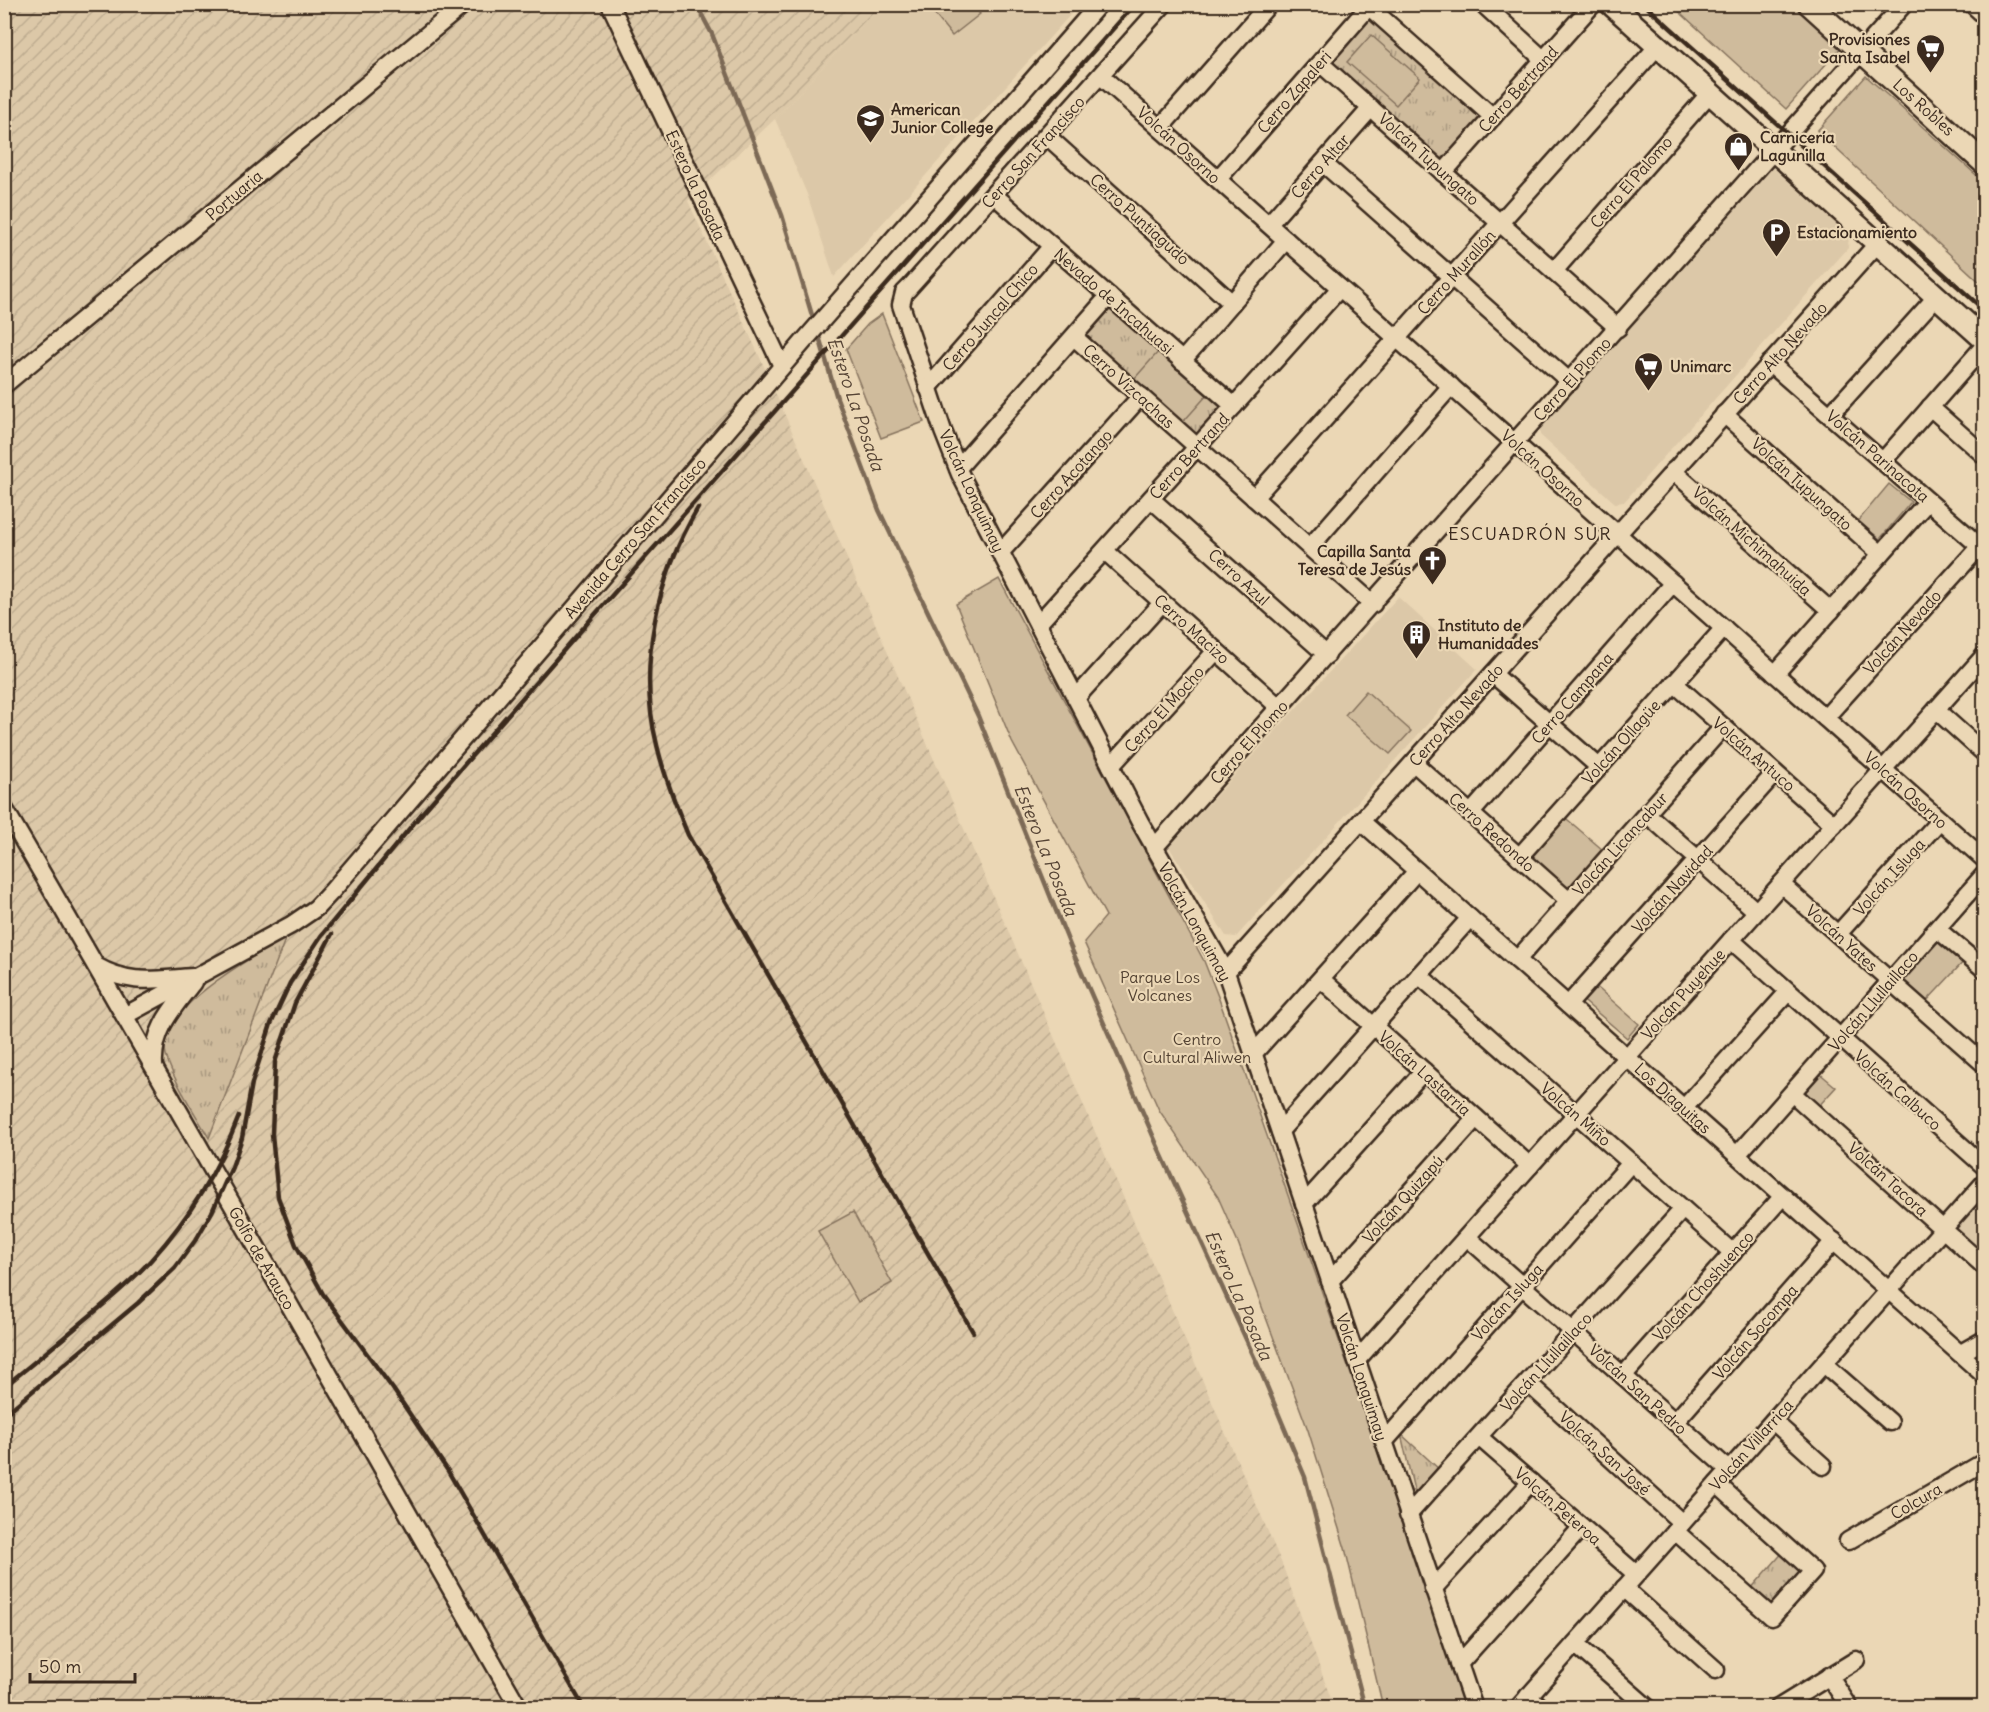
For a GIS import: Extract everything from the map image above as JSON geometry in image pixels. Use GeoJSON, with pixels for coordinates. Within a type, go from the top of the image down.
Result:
{"type":"FeatureCollection","features":[{"type":"Feature","properties":{"kind":"main road"},"geometry":{"type":"LineString","coordinates":[[1611,4],[1984,339]]}},
{"type":"Feature","properties":{"kind":"main road","name":"Los Robles"},"geometry":{"type":"LineString","coordinates":[[1809,4],[1984,163]]}},
{"type":"Feature","properties":{"kind":"street","name":"Portuaria"},"geometry":{"type":"LineString","coordinates":[[4,385],[464,4]]}},
{"type":"Feature","properties":{"kind":"street","name":"Estero la Posada"},"geometry":{"type":"LineString","coordinates":[[610,4],[782,366]]}},
{"type":"Feature","properties":{"kind":"street","name":"Avenida Cerro San Francisco"},"geometry":{"type":"LineString","coordinates":[[126,1015],[291,925],[316,908],[782,366],[1099,4]]}},
{"type":"Feature","properties":{"kind":"street","name":"Cerro San Francisco"},"geometry":{"type":"LineString","coordinates":[[902,299],[909,288],[1164,4]]}},
{"type":"Feature","properties":{"kind":"street"},"geometry":{"type":"LineString","coordinates":[[1160,128],[1269,4]]}},
{"type":"Feature","properties":{"kind":"street"},"geometry":{"type":"LineString","coordinates":[[1483,4],[1544,60]]}},
{"type":"Feature","properties":{"kind":"street","name":"Cerro Bertrand"},"geometry":{"type":"LineString","coordinates":[[1443,172],[1593,4]]}},
{"type":"Feature","properties":{"kind":"street","name":"Cerro El Plomo"},"geometry":{"type":"LineString","coordinates":[[1154,848],[1516,444],[1904,4]]}},
{"type":"Feature","properties":{"kind":"street"},"geometry":{"type":"LineString","coordinates":[[1972,4],[1984,15]]}},
{"type":"Feature","properties":{"kind":"street"},"geometry":{"type":"LineString","coordinates":[[1369,5],[1493,117]]}},
{"type":"Feature","properties":{"kind":"street","name":"Cerro Zapaleri"},"geometry":{"type":"LineString","coordinates":[[1218,179],[1369,5]]}},
{"type":"Feature","properties":{"kind":"street","name":"Cerro Murallón"},"geometry":{"type":"LineString","coordinates":[[1254,498],[1657,47]]}},
{"type":"Feature","properties":{"kind":"street","name":"Volcán Tupungato"},"geometry":{"type":"LineString","coordinates":[[1320,63],[1618,328]]}},
{"type":"Feature","properties":{"kind":"street","name":"Volcán Osorno"},"geometry":{"type":"LineString","coordinates":[[1101,75],[1984,859]]}},
{"type":"Feature","properties":{"kind":"street","name":"Cerro El Palomo"},"geometry":{"type":"LineString","coordinates":[[1554,271],[1709,94]]}},
{"type":"Feature","properties":{"kind":"street","name":"Cerro Altar"},"geometry":{"type":"LineString","coordinates":[[1269,224],[1371,108]]}},
{"type":"Feature","properties":{"kind":"street","name":"Cerro Puntiagudo"},"geometry":{"type":"LineString","coordinates":[[1047,136],[1232,303]]}},
{"type":"Feature","properties":{"kind":"street"},"geometry":{"type":"LineString","coordinates":[[1323,163],[1570,382]]}},
{"type":"Feature","properties":{"kind":"street","name":"Nevado de Incahuasi"},"geometry":{"type":"LineString","coordinates":[[994,195],[1234,406]]}},
{"type":"Feature","properties":{"kind":"street"},"geometry":{"type":"LineString","coordinates":[[1182,361],[1286,240]]}},
{"type":"Feature","properties":{"kind":"street","name":"Cerro Alto Nevado"},"geometry":{"type":"LineString","coordinates":[[1226,972],[1878,243]]}},
{"type":"Feature","properties":{"kind":"street","name":"Cerro Juncal Chico"},"geometry":{"type":"LineString","coordinates":[[928,388],[1052,246]]}},
{"type":"Feature","properties":{"kind":"street","name":"Cerro Bertrand"},"geometry":{"type":"LineString","coordinates":[[1038,624],[1340,288]]}},
{"type":"Feature","properties":{"kind":"street"},"geometry":{"type":"LineString","coordinates":[[958,468],[1109,296]]}},
{"type":"Feature","properties":{"kind":"street"},"geometry":{"type":"LineString","coordinates":[[1830,415],[1936,296]]}},
{"type":"Feature","properties":{"kind":"street","name":"Volcán Lonquimay"},"geometry":{"type":"LineString","coordinates":[[902,299],[903,314],[958,468],[1154,848],[1226,972],[1474,1707]]}},
{"type":"Feature","properties":{"kind":"street","name":"Cerro Vizcachas"},"geometry":{"type":"LineString","coordinates":[[1074,337],[1373,604]]}},
{"type":"Feature","properties":{"kind":"street"},"geometry":{"type":"LineString","coordinates":[[1883,461],[1984,346]]}},
{"type":"Feature","properties":{"kind":"street","name":"Volcán Parinacota"},"geometry":{"type":"LineString","coordinates":[[1770,363],[1982,548]]}},
{"type":"Feature","properties":{"kind":"street"},"geometry":{"type":"LineString","coordinates":[[1310,547],[1451,386]]}},
{"type":"Feature","properties":{"kind":"street","name":"Cerro Acotango"},"geometry":{"type":"LineString","coordinates":[[1000,553],[1141,396]]}},
{"type":"Feature","properties":{"kind":"street"},"geometry":{"type":"LineString","coordinates":[[1930,407],[1984,455]]}},
{"type":"Feature","properties":{"kind":"street","name":"Volcán Tupungato"},"geometry":{"type":"LineString","coordinates":[[1724,414],[1881,554]]}},
{"type":"Feature","properties":{"kind":"street","name":"Volcán Michimahuida"},"geometry":{"type":"LineString","coordinates":[[1673,471],[1831,610]]}},
{"type":"Feature","properties":{"kind":"street","name":"Cerro Azul"},"geometry":{"type":"LineString","coordinates":[[1151,499],[1327,655]]}},
{"type":"Feature","properties":{"kind":"street"},"geometry":{"type":"LineString","coordinates":[[1775,674],[1928,501]]}},
{"type":"Feature","properties":{"kind":"street","name":"Volcán Nevado"},"geometry":{"type":"LineString","coordinates":[[1825,718],[1982,548]]}},
{"type":"Feature","properties":{"kind":"street","name":"Cerro Macizo"},"geometry":{"type":"LineString","coordinates":[[1105,550],[1280,708]]}},
{"type":"Feature","properties":{"kind":"street","name":"Cerro Campana"},"geometry":{"type":"LineString","coordinates":[[1471,813],[1673,583]]}},
{"type":"Feature","properties":{"kind":"street"},"geometry":{"type":"LineString","coordinates":[[1076,698],[1162,603]]}},
{"type":"Feature","properties":{"kind":"street","name":"Volcán Ollagüe"},"geometry":{"type":"LineString","coordinates":[[1519,856],[1724,628]]}},
{"type":"Feature","properties":{"kind":"street","name":"Cerro El Mocho"},"geometry":{"type":"LineString","coordinates":[[1111,766],[1216,651]]}},
{"type":"Feature","properties":{"kind":"street","name":"Volcán Puyehue"},"geometry":{"type":"LineString","coordinates":[[1357,1360],[1984,656]]}},
{"type":"Feature","properties":{"kind":"street"},"geometry":{"type":"LineString","coordinates":[[1493,674],[1599,767]]}},
{"type":"Feature","properties":{"kind":"street","name":"Volcán Antuco"},"geometry":{"type":"LineString","coordinates":[[1674,684],[1834,825]]}},
{"type":"Feature","properties":{"kind":"street"},"geometry":{"type":"LineString","coordinates":[[1936,710],[1984,753]]}},
{"type":"Feature","properties":{"kind":"street","name":"Volcán Licancabur"},"geometry":{"type":"LineString","coordinates":[[1517,960],[1723,727]]}},
{"type":"Feature","properties":{"kind":"street","name":"Cerro Redondo"},"geometry":{"type":"LineString","coordinates":[[1414,763],[1569,901]]}},
{"type":"Feature","properties":{"kind":"street","name":"Volcán Navidad"},"geometry":{"type":"LineString","coordinates":[[1568,1005],[1775,773]]}},
{"type":"Feature","properties":{"kind":"street","name":"Golfo de Arauco"},"geometry":{"type":"LineString","coordinates":[[4,808],[126,1015],[519,1707]]}},
{"type":"Feature","properties":{"kind":"street"},"geometry":{"type":"LineString","coordinates":[[1647,814],[1756,911]]}},
{"type":"Feature","properties":{"kind":"street","name":"Volcán Isluga"},"geometry":{"type":"LineString","coordinates":[[1838,934],[1940,820]]}},
{"type":"Feature","properties":{"kind":"street","name":"Los Diaguitas"},"geometry":{"type":"LineString","coordinates":[[1362,822],[1984,1375]]}},
{"type":"Feature","properties":{"kind":"street"},"geometry":{"type":"LineString","coordinates":[[1254,1053],[1417,871]]}},
{"type":"Feature","properties":{"kind":"street","name":"Volcán Llullaillaco"},"geometry":{"type":"LineString","coordinates":[[1737,1155],[1984,875]]}},
{"type":"Feature","properties":{"kind":"street","name":"Volcán Yates"},"geometry":{"type":"LineString","coordinates":[[1781,884],[1984,1064]]}},
{"type":"Feature","properties":{"kind":"street"},"geometry":{"type":"LineString","coordinates":[[1280,1131],[1470,918]]}},
{"type":"Feature","properties":{"kind":"street"},"geometry":{"type":"LineString","coordinates":[[1937,928],[1984,969]]}},
{"type":"Feature","properties":{"kind":"street","name":"Volcán Calbuco"},"geometry":{"type":"LineString","coordinates":[[1731,940],[1984,1166]]}},
{"type":"Feature","properties":{"kind":"street"},"geometry":{"type":"LineString","coordinates":[[96,966],[129,980],[197,977]]}},
{"type":"Feature","properties":{"kind":"street","name":"Volcán Miño"},"geometry":{"type":"LineString","coordinates":[[1419,975],[1733,1253]]}},
{"type":"Feature","properties":{"kind":"street"},"geometry":{"type":"LineString","coordinates":[[154,1065],[154,1048],[159,1030],[169,1012],[197,977]]}},
{"type":"Feature","properties":{"kind":"street","name":"Volcán Lastarria"},"geometry":{"type":"LineString","coordinates":[[1321,979],[1530,1166]]}},
{"type":"Feature","properties":{"kind":"street"},"geometry":{"type":"LineString","coordinates":[[1684,1108],[1788,992]]}},
{"type":"Feature","properties":{"kind":"street"},"geometry":{"type":"LineString","coordinates":[[1304,1204],[1424,1071]]}},
{"type":"Feature","properties":{"kind":"street","name":"Volcán Tacora"},"geometry":{"type":"LineString","coordinates":[[1792,1093],[1984,1266]]}},
{"type":"Feature","properties":{"kind":"street","name":"Volcán Quizapú"},"geometry":{"type":"LineString","coordinates":[[1330,1281],[1476,1118]]}},
{"type":"Feature","properties":{"kind":"street","name":"Volcán Isluga"},"geometry":{"type":"LineString","coordinates":[[1384,1442],[1631,1163]]}},
{"type":"Feature","properties":{"kind":"street","name":"Volcán Villarrica"},"geometry":{"type":"LineString","coordinates":[[1523,1702],[1984,1183]]}},
{"type":"Feature","properties":{"kind":"street","name":"Volcán Choshuenco"},"geometry":{"type":"LineString","coordinates":[[1623,1376],[1783,1196]]}},
{"type":"Feature","properties":{"kind":"street","name":"Volcán Llullaillaco"},"geometry":{"type":"LineString","coordinates":[[1408,1515],[1683,1209]]}},
{"type":"Feature","properties":{"kind":"street","name":"Volcán San Pedro"},"geometry":{"type":"LineString","coordinates":[[1467,1237],[1729,1470]]}},
{"type":"Feature","properties":{"kind":"street","name":"Volcán Socompa"},"geometry":{"type":"LineString","coordinates":[[1675,1422],[1834,1241]]}},
{"type":"Feature","properties":{"kind":"street"},"geometry":{"type":"LineString","coordinates":[[1961,1353],[1984,1340]]}},
{"type":"Feature","properties":{"kind":"street"},"geometry":{"type":"LineString","coordinates":[[1824,1364],[1890,1422]]}},
{"type":"Feature","properties":{"kind":"street","name":"Volcán San José"},"geometry":{"type":"LineString","coordinates":[[1527,1383],[1772,1617],[1813,1571],[1717,1484]]}},
{"type":"Feature","properties":{"kind":"street"},"geometry":{"type":"LineString","coordinates":[[1773,1421],[1824,1466]]}},
{"type":"Feature","properties":{"kind":"street","name":"Volcán Peteroa"},"geometry":{"type":"LineString","coordinates":[[1479,1437],[1636,1574]]}},
{"type":"Feature","properties":{"kind":"street","name":"Colcura"},"geometry":{"type":"LineString","coordinates":[[1848,1541],[1984,1462]]}},
{"type":"Feature","properties":{"kind":"street"},"geometry":{"type":"LineString","coordinates":[[1433,1589],[1531,1482]]}},
{"type":"Feature","properties":{"kind":"street"},"geometry":{"type":"LineString","coordinates":[[1459,1664],[1582,1527]]}},
{"type":"Feature","properties":{"kind":"street"},"geometry":{"type":"LineString","coordinates":[[1624,1588],[1716,1670]]}},
{"type":"Feature","properties":{"kind":"street"},"geometry":{"type":"LineString","coordinates":[[1575,1644],[1648,1707]]}},
{"type":"Feature","properties":{"kind":"street"},"geometry":{"type":"LineString","coordinates":[[1778,1707],[1856,1660]]}},
{"type":"Feature","properties":{"kind":"street"},"geometry":{"type":"LineString","coordinates":[[1829,1676],[1850,1707]]}},
{"type":"Feature","properties":{"kind":"street"},"geometry":{"type":"LineString","coordinates":[[1523,1702],[1542,1707]]}},
{"type":"Feature","properties":{"kind":"shaded area"},"geometry":{"type":"Polygon","coordinates":[[[5,5],[880,5],[775,119],[688,201],[762,362],[1282,1564],[1334,1707],[5,1708],[5,5]]]}},
{"type":"Feature","properties":{"kind":"shaded area","name":"American Junior College"},"geometry":{"type":"Polygon","coordinates":[[[880,5],[1079,5],[834,277],[807,194],[775,119],[880,5]]]}},
{"type":"Feature","properties":{"kind":"shaded area"},"geometry":{"type":"Polygon","coordinates":[[[1773,168],[1849,235],[1848,248],[1624,502],[1615,503],[1540,435],[1540,427],[1773,168]]]}},
{"type":"Feature","properties":{"kind":"shaded area"},"geometry":{"type":"Polygon","coordinates":[[[1398,597],[1477,669],[1236,937],[1226,936],[1169,847],[1398,597]]]}},
{"type":"Feature","properties":{"kind":"shaded area"},"geometry":{"type":"Polygon","coordinates":[[[1984,1195],[1984,1258],[1954,1231],[1984,1195]]]}},
{"type":"Feature","properties":{"kind":"green space"},"geometry":{"type":"Polygon","coordinates":[[[927,5],[972,5],[980,14],[952,36],[927,5]]]}},
{"type":"Feature","properties":{"kind":"green space"},"geometry":{"type":"Polygon","coordinates":[[[1672,5],[1797,5],[1843,45],[1786,109],[1672,5]]]}},
{"type":"Feature","properties":{"kind":"green space"},"geometry":{"type":"Polygon","coordinates":[[[1365,19],[1373,19],[1481,113],[1481,121],[1448,158],[1437,159],[1330,67],[1329,59],[1365,19]]]}},
{"type":"Feature","properties":{"kind":"green space"},"geometry":{"type":"Polygon","coordinates":[[[1371,35],[1420,78],[1396,105],[1347,62],[1371,35]]]}},
{"type":"Feature","properties":{"kind":"green space"},"geometry":{"type":"Polygon","coordinates":[[[1866,76],[1984,182],[1984,286],[1817,131],[1866,76]]]}},
{"type":"Feature","properties":{"kind":"green space"},"geometry":{"type":"Polygon","coordinates":[[[1113,309],[1223,404],[1224,411],[1195,438],[1087,341],[1086,333],[1106,310],[1113,309]]]}},
{"type":"Feature","properties":{"kind":"green space"},"geometry":{"type":"Polygon","coordinates":[[[882,314],[924,422],[881,438],[846,349],[868,324],[882,314]]]}},
{"type":"Feature","properties":{"kind":"green space"},"geometry":{"type":"Polygon","coordinates":[[[1159,351],[1208,394],[1183,422],[1134,379],[1159,351]]]}},
{"type":"Feature","properties":{"kind":"green space"},"geometry":{"type":"Polygon","coordinates":[[[1889,484],[1911,502],[1880,539],[1858,521],[1889,484]]]}},
{"type":"Feature","properties":{"kind":"green space","name":"Parque Los Volcanes"},"geometry":{"type":"Polygon","coordinates":[[[999,579],[1204,961],[1361,1403],[1465,1707],[1383,1707],[1345,1548],[1308,1430],[1237,1240],[1218,1197],[1159,1110],[1084,942],[1106,916],[1012,742],[956,604],[999,579]]]}},
{"type":"Feature","properties":{"kind":"green space"},"geometry":{"type":"Polygon","coordinates":[[[1366,691],[1411,731],[1390,754],[1345,715],[1366,691]]]}},
{"type":"Feature","properties":{"kind":"green space"},"geometry":{"type":"Polygon","coordinates":[[[1561,814],[1603,850],[1570,888],[1561,888],[1531,861],[1530,848],[1561,814]]]}},
{"type":"Feature","properties":{"kind":"green space"},"geometry":{"type":"Polygon","coordinates":[[[286,937],[209,1138],[171,1068],[165,1048],[168,1032],[178,1016],[212,984],[286,937]]]}},
{"type":"Feature","properties":{"kind":"green space"},"geometry":{"type":"Polygon","coordinates":[[[1935,938],[1965,960],[1925,1003],[1901,981],[1935,938]]]}},
{"type":"Feature","properties":{"kind":"green space"},"geometry":{"type":"Polygon","coordinates":[[[1592,983],[1639,1024],[1627,1038],[1579,997],[1592,983]]]}},
{"type":"Feature","properties":{"kind":"green space"},"geometry":{"type":"Polygon","coordinates":[[[1818,1072],[1836,1087],[1816,1109],[1798,1094],[1818,1072]]]}},
{"type":"Feature","properties":{"kind":"green space"},"geometry":{"type":"Polygon","coordinates":[[[853,1212],[892,1283],[858,1302],[818,1231],[853,1212]]]}},
{"type":"Feature","properties":{"kind":"green space"},"geometry":{"type":"Polygon","coordinates":[[[1401,1434],[1441,1471],[1416,1499],[1401,1434]]]}},
{"type":"Feature","properties":{"kind":"green space"},"geometry":{"type":"Polygon","coordinates":[[[1785,1550],[1808,1571],[1772,1611],[1749,1591],[1785,1550]]]}},
{"type":"Feature","properties":{"kind":"waterway","name":"Estero La Posada"},"geometry":{"type":"LineString","coordinates":[[696,4],[712,34],[782,215],[814,322]]}},
{"type":"Feature","properties":{"kind":"waterway","name":"Estero La Posada"},"geometry":{"type":"LineString","coordinates":[[818,333],[837,398],[879,510],[978,716],[1071,948],[1158,1147],[1261,1372],[1305,1477],[1365,1708]]}},
{"type":"Feature","properties":{"kind":"railway"},"geometry":{"type":"LineString","coordinates":[[4,1415],[138,1303],[175,1268],[197,1238],[212,1212],[232,1167],[242,1138],[252,1083],[271,1024],[290,983],[321,936],[423,812],[591,619],[1135,4]]}},
{"type":"Feature","properties":{"kind":"railway"},"geometry":{"type":"LineString","coordinates":[[1644,4],[1984,310]]}},
{"type":"Feature","properties":{"kind":"railway"},"geometry":{"type":"LineString","coordinates":[[698,508],[671,563],[662,592],[650,653],[651,715],[667,779],[688,835],[973,1332]]}},
{"type":"Feature","properties":{"kind":"railway"},"geometry":{"type":"LineString","coordinates":[[332,934],[295,1003],[275,1062],[272,1134],[278,1197],[296,1245],[323,1294],[393,1389],[448,1471],[584,1708]]}},
{"type":"Feature","properties":{"kind":"railway"},"geometry":{"type":"LineString","coordinates":[[4,1387],[136,1276],[165,1244],[202,1192],[239,1116]]}},
{"type":"Feature","properties":{"kind":"place","name":"Provisiones Santa Isabel"},"geometry":{"type":"Point","coordinates":[1931,74]}},
{"type":"Feature","properties":{"kind":"place","name":"American Junior College"},"geometry":{"type":"Point","coordinates":[870,144]}},
{"type":"Feature","properties":{"kind":"place","name":"Carnicería Lagunilla"},"geometry":{"type":"Point","coordinates":[1739,172]}},
{"type":"Feature","properties":{"kind":"place","name":"Estacionamiento"},"geometry":{"type":"Point","coordinates":[1776,258]}},
{"type":"Feature","properties":{"kind":"place","name":"Unimarc"},"geometry":{"type":"Point","coordinates":[1649,392]}},
{"type":"Feature","properties":{"kind":"place","name":"Capilla Santa Teresa de Jesús"},"geometry":{"type":"Point","coordinates":[1432,586]}},
{"type":"Feature","properties":{"kind":"place","name":"Instituto de Humanidades"},"geometry":{"type":"Point","coordinates":[1417,660]}},
{"type":"Feature","properties":{"kind":"district","name":"ESCUADRÓN SUR"},"geometry":{"type":"Point","coordinates":[1530,533]}},
{"type":"Feature","properties":{"kind":"park label","name":"Centro Cultural Aliwen"},"geometry":{"type":"Point","coordinates":[1197,1048]}}]}
